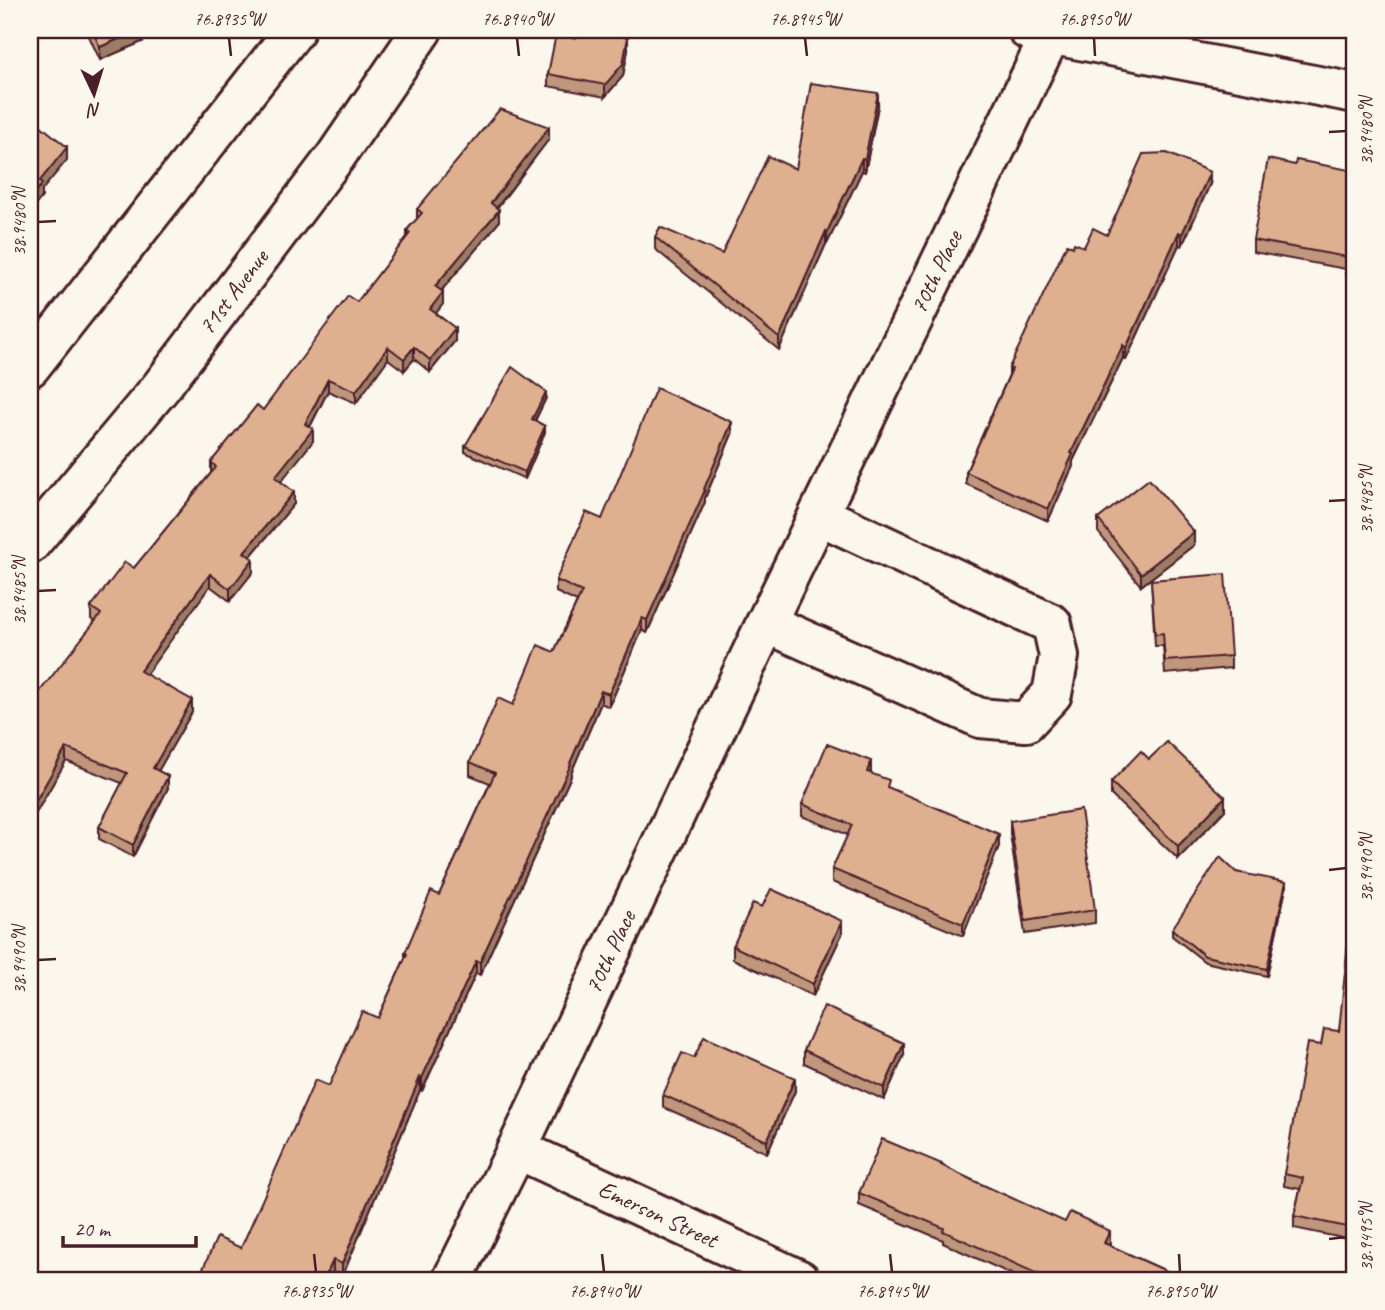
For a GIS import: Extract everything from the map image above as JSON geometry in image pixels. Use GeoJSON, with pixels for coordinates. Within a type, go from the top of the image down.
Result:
{"type":"FeatureCollection","features":[{"type":"Feature","properties":{"kind":"street"},"geometry":{"type":"LineString","coordinates":[[30,367],[295,30]]}},
{"type":"Feature","properties":{"kind":"street","name":"71st Avenue"},"geometry":{"type":"LineString","coordinates":[[30,544],[161,387],[336,156],[422,30]]}},
{"type":"Feature","properties":{"kind":"street"},"geometry":{"type":"LineString","coordinates":[[1043,31],[1355,93]]}},
{"type":"Feature","properties":{"kind":"street","name":"70th Place"},"geometry":{"type":"LineString","coordinates":[[452,1280],[819,515],[1043,31]]}},
{"type":"Feature","properties":{"kind":"street"},"geometry":{"type":"LineString","coordinates":[[766,624],[980,718],[1026,722],[1052,694],[1059,656],[1052,624],[819,515]]}},
{"type":"Feature","properties":{"kind":"street","name":"Emerson Street"},"geometry":{"type":"LineString","coordinates":[[517,1149],[800,1280]]}},
{"type":"Feature","properties":{"kind":"building"},"geometry":{"type":"Polygon","coordinates":[[[92,30],[140,30],[100,47],[92,30]]]}},
{"type":"Feature","properties":{"kind":"building"},"geometry":{"type":"Polygon","coordinates":[[[578,30],[628,37],[623,64],[605,85],[548,74],[556,34],[576,38],[578,30]]]}},
{"type":"Feature","properties":{"kind":"building"},"geometry":{"type":"Polygon","coordinates":[[[811,83],[878,93],[865,159],[862,158],[826,231],[779,338],[655,237],[660,227],[722,254],[768,156],[796,169],[811,83]]]}},
{"type":"Feature","properties":{"kind":"building"},"geometry":{"type":"Polygon","coordinates":[[[500,109],[549,127],[491,203],[499,210],[435,286],[443,292],[430,309],[455,328],[430,360],[414,347],[404,359],[388,347],[356,391],[328,379],[305,424],[313,429],[275,477],[294,492],[244,552],[253,559],[230,589],[210,574],[140,671],[192,700],[153,768],[168,776],[133,845],[99,827],[127,773],[66,748],[30,811],[30,704],[101,614],[91,607],[125,562],[134,568],[216,467],[211,462],[257,405],[263,410],[348,296],[357,302],[410,233],[407,230],[422,213],[417,209],[500,109]]]}},
{"type":"Feature","properties":{"kind":"building"},"geometry":{"type":"Polygon","coordinates":[[[30,117],[67,147],[39,182],[42,184],[30,199],[30,117]]]}},
{"type":"Feature","properties":{"kind":"building"},"geometry":{"type":"Polygon","coordinates":[[[1167,153],[1210,172],[1182,234],[1179,232],[1126,348],[1123,345],[1071,453],[1073,454],[1048,509],[966,472],[1012,369],[1009,368],[1067,244],[1073,247],[1074,243],[1084,247],[1093,228],[1107,235],[1143,154],[1167,153]]]}},
{"type":"Feature","properties":{"kind":"building"},"geometry":{"type":"Polygon","coordinates":[[[1268,159],[1295,165],[1296,160],[1355,171],[1355,263],[1346,261],[1347,257],[1253,240],[1268,159]]]}},
{"type":"Feature","properties":{"kind":"building"},"geometry":{"type":"Polygon","coordinates":[[[512,367],[546,392],[532,419],[545,426],[525,472],[465,446],[512,367]]]}},
{"type":"Feature","properties":{"kind":"building"},"geometry":{"type":"Polygon","coordinates":[[[656,388],[732,422],[647,620],[642,618],[609,694],[601,691],[571,764],[480,962],[476,961],[422,1078],[420,1077],[342,1264],[333,1260],[324,1280],[198,1280],[217,1237],[241,1248],[315,1080],[329,1086],[362,1011],[378,1018],[407,954],[405,953],[431,891],[439,895],[495,773],[470,762],[498,698],[513,705],[538,645],[554,652],[582,592],[556,580],[586,512],[602,519],[656,388]]]}},
{"type":"Feature","properties":{"kind":"building"},"geometry":{"type":"Polygon","coordinates":[[[1149,479],[1194,532],[1141,574],[1098,519],[1149,479]]]}},
{"type":"Feature","properties":{"kind":"building"},"geometry":{"type":"Polygon","coordinates":[[[1225,574],[1231,656],[1165,661],[1163,633],[1155,634],[1151,580],[1225,574]]]}},
{"type":"Feature","properties":{"kind":"building"},"geometry":{"type":"Polygon","coordinates":[[[1167,742],[1225,797],[1178,846],[1111,782],[1141,751],[1149,759],[1167,742]]]}},
{"type":"Feature","properties":{"kind":"building"},"geometry":{"type":"Polygon","coordinates":[[[827,744],[871,761],[867,772],[889,780],[887,787],[999,834],[963,924],[832,869],[852,825],[802,804],[827,744]]]}},
{"type":"Feature","properties":{"kind":"building"},"geometry":{"type":"Polygon","coordinates":[[[1081,810],[1095,910],[1025,921],[1010,821],[1081,810]]]}},
{"type":"Feature","properties":{"kind":"building"},"geometry":{"type":"Polygon","coordinates":[[[1220,857],[1236,872],[1286,882],[1267,969],[1205,956],[1172,929],[1220,857]]]}},
{"type":"Feature","properties":{"kind":"building"},"geometry":{"type":"Polygon","coordinates":[[[771,889],[842,921],[813,984],[733,946],[753,903],[762,907],[771,889]]]}},
{"type":"Feature","properties":{"kind":"building"},"geometry":{"type":"Polygon","coordinates":[[[1348,943],[1355,944],[1355,1212],[1352,1228],[1294,1216],[1303,1178],[1284,1174],[1307,1043],[1321,1045],[1324,1029],[1339,1031],[1348,943]]]}},
{"type":"Feature","properties":{"kind":"building"},"geometry":{"type":"Polygon","coordinates":[[[824,1006],[904,1043],[884,1088],[804,1050],[824,1006]]]}},
{"type":"Feature","properties":{"kind":"building"},"geometry":{"type":"Polygon","coordinates":[[[704,1037],[795,1078],[767,1141],[663,1095],[682,1053],[694,1058],[704,1037]]]}},
{"type":"Feature","properties":{"kind":"building"},"geometry":{"type":"Polygon","coordinates":[[[882,1139],[1065,1222],[1070,1212],[1110,1231],[1104,1243],[1186,1280],[1046,1280],[1039,1277],[1040,1275],[943,1231],[944,1228],[859,1193],[882,1139]]]}},
{"type":"Feature","properties":{"kind":"building"},"geometry":{"type":"Polygon","coordinates":[[[573,1275],[583,1280],[570,1280],[573,1275]]]}}]}
